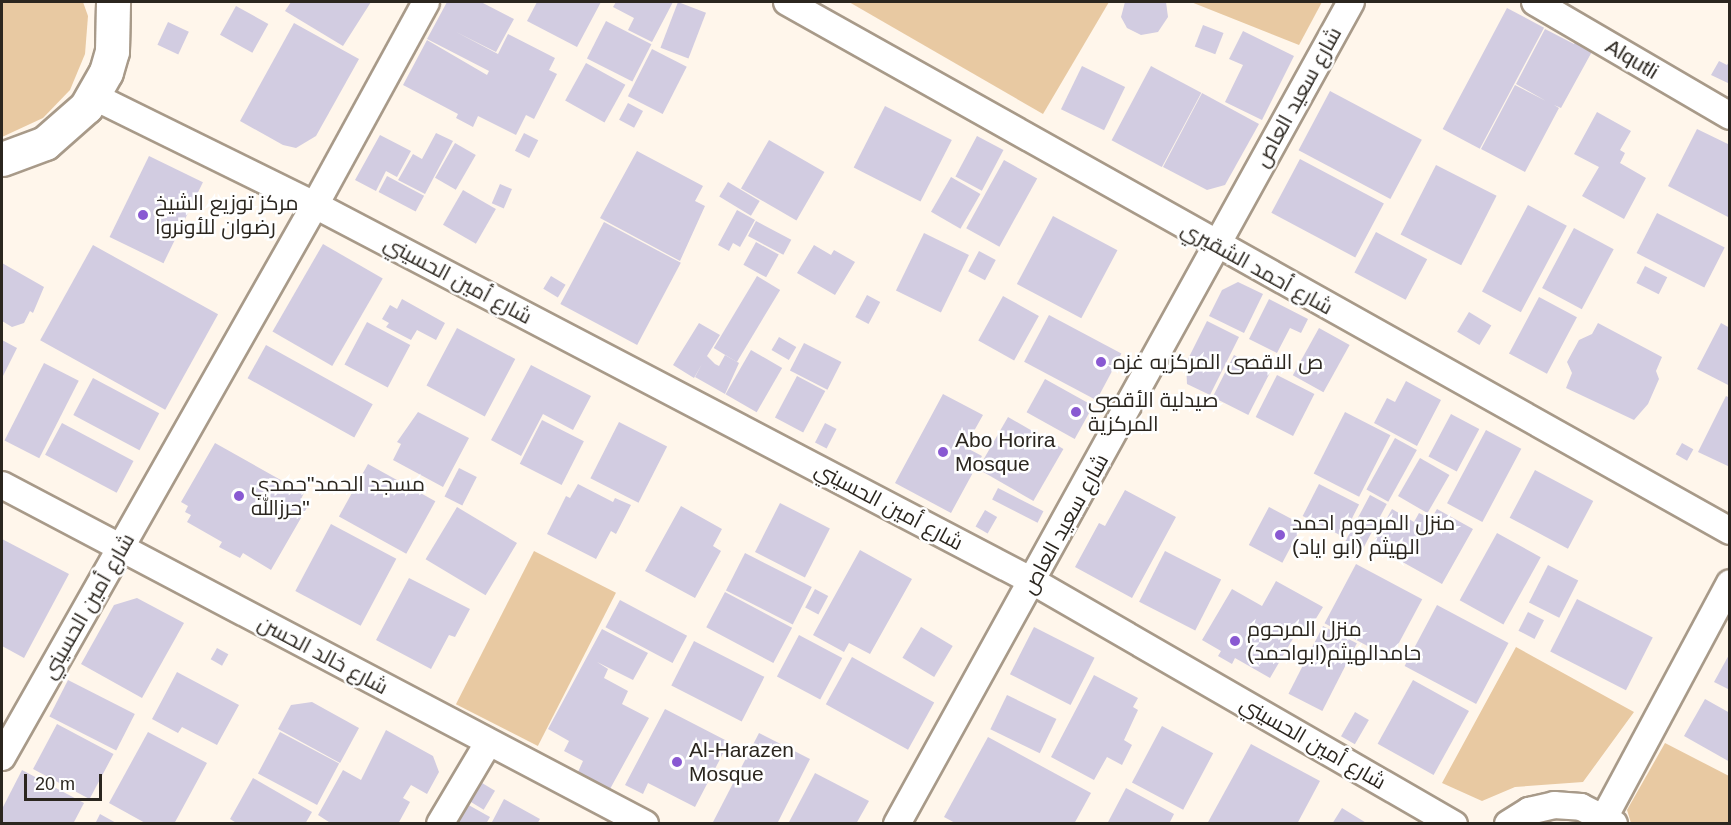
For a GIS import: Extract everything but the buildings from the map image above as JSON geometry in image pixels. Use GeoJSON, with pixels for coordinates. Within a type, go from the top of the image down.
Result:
{"type":"FeatureCollection","features":[{"type":"Feature","properties":{"kind":"street"},"geometry":{"type":"LineString","coordinates":[[2,159],[29,151],[59,133],[93,96],[112,51],[113,2]]}},
{"type":"Feature","properties":{"kind":"street","name":"شارع أمين الحسيني"},"geometry":{"type":"LineString","coordinates":[[2,757],[122,549],[426,2]]}},
{"type":"Feature","properties":{"kind":"street","name":"شارع أحمد الشقيري"},"geometry":{"type":"LineString","coordinates":[[788,2],[1216,245],[1730,531]]}},
{"type":"Feature","properties":{"kind":"street","name":"شارع سعيد العاص"},"geometry":{"type":"LineString","coordinates":[[897,824],[1034,582],[1216,245],[1351,2]]}},
{"type":"Feature","properties":{"kind":"street","name":"Alqutli"},"geometry":{"type":"LineString","coordinates":[[1535,2],[1730,116]]}},
{"type":"Feature","properties":{"kind":"street","name":"شارع أمين الحسيني"},"geometry":{"type":"LineString","coordinates":[[93,96],[315,205],[1034,582],[1454,824]]}},
{"type":"Feature","properties":{"kind":"street","name":"شارع خالد الحسن"},"geometry":{"type":"LineString","coordinates":[[2,485],[645,824]]}},
{"type":"Feature","properties":{"kind":"street"},"geometry":{"type":"LineString","coordinates":[[1508,824],[1529,811],[1554,805],[1581,807],[1610,820],[1730,583]]}},
{"type":"Feature","properties":{"kind":"street"},"geometry":{"type":"LineString","coordinates":[[440,824],[488,743]]}},
{"type":"Feature","properties":{"kind":"shaded area"},"geometry":{"type":"Polygon","coordinates":[[[2,2],[83,2],[88,16],[85,54],[70,90],[43,118],[2,137],[2,2]]]}},
{"type":"Feature","properties":{"kind":"shaded area"},"geometry":{"type":"Polygon","coordinates":[[[849,2],[1109,2],[1043,114],[849,2]]]}},
{"type":"Feature","properties":{"kind":"shaded area"},"geometry":{"type":"Polygon","coordinates":[[[1191,2],[1322,2],[1299,45],[1191,2]]]}},
{"type":"Feature","properties":{"kind":"shaded area"},"geometry":{"type":"Polygon","coordinates":[[[534,551],[616,593],[538,746],[456,704],[534,551]]]}},
{"type":"Feature","properties":{"kind":"shaded area"},"geometry":{"type":"Polygon","coordinates":[[[1516,647],[1634,712],[1583,782],[1515,787],[1482,801],[1442,783],[1516,647]]]}},
{"type":"Feature","properties":{"kind":"shaded area"},"geometry":{"type":"Polygon","coordinates":[[[1665,743],[1729,776],[1729,823],[1631,823],[1627,810],[1665,743]]]}},
{"type":"Feature","properties":{"kind":"place","name":"مركز توزيع الشيخ رضوان للأونروا"},"geometry":{"type":"Point","coordinates":[143,215]}},
{"type":"Feature","properties":{"kind":"place","name":"ص الاقصى المركزيه غزه"},"geometry":{"type":"Point","coordinates":[1101,362]}},
{"type":"Feature","properties":{"kind":"place","name":"صيدلية الأقصى المركزية"},"geometry":{"type":"Point","coordinates":[1076,412]}},
{"type":"Feature","properties":{"kind":"place","name":"Abo Horira Mosque"},"geometry":{"type":"Point","coordinates":[943,452]}},
{"type":"Feature","properties":{"kind":"place","name":"مسجد الحمد\"حمدي حرزالله\""},"geometry":{"type":"Point","coordinates":[239,496]}},
{"type":"Feature","properties":{"kind":"place","name":"منزل المرحوم احمد الهيثم (ابو اياد)"},"geometry":{"type":"Point","coordinates":[1280,535]}},
{"type":"Feature","properties":{"kind":"place","name":"منزل المرحوم حامدالهيثم(ابواحمد)"},"geometry":{"type":"Point","coordinates":[1235,641]}},
{"type":"Feature","properties":{"kind":"place","name":"Al-Harazen Mosque"},"geometry":{"type":"Point","coordinates":[677,762]}}]}
